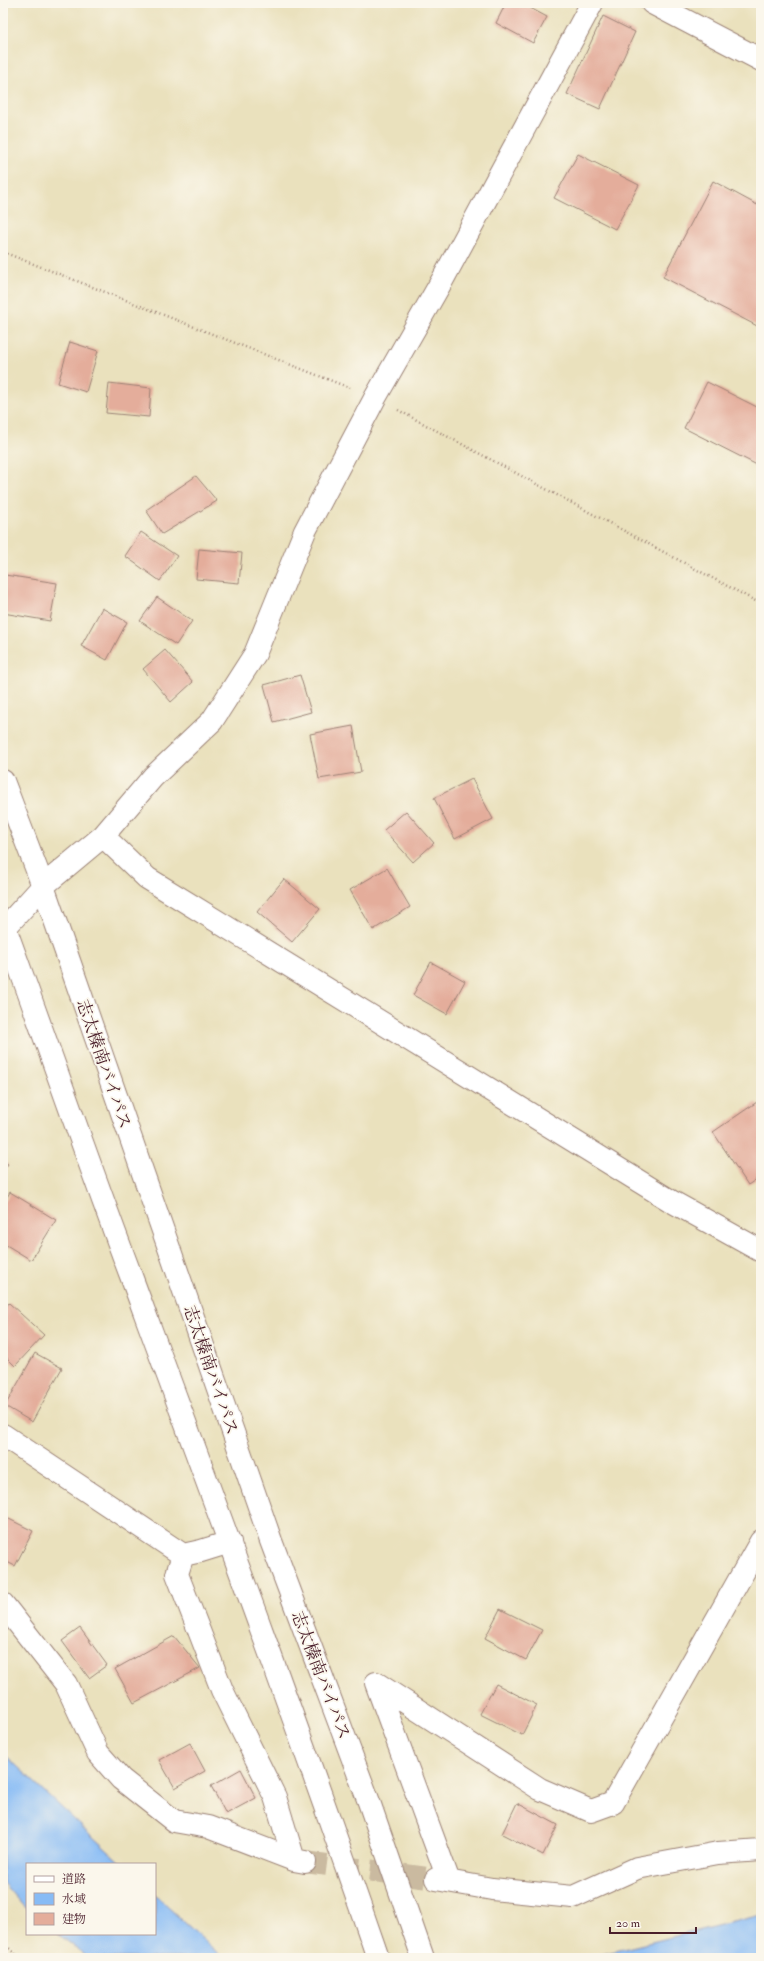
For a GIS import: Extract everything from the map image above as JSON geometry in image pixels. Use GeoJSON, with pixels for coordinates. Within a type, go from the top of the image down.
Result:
{"type":"FeatureCollection","features":[{"type":"Feature","properties":{"kind":"main road"},"geometry":{"type":"LineString","coordinates":[[378,1958],[230,1542],[130,1274],[4,927],[43,886],[103,836],[153,777],[212,721],[255,654],[305,531],[375,398],[443,279],[592,3]]}},
{"type":"Feature","properties":{"kind":"main road"},"geometry":{"type":"LineString","coordinates":[[652,3],[761,60]]}},
{"type":"Feature","properties":{"kind":"main road","name":"志太榛南バイパス"},"geometry":{"type":"LineString","coordinates":[[3,781],[43,886],[271,1541],[370,1802],[422,1955]]}},
{"type":"Feature","properties":{"kind":"main road"},"geometry":{"type":"LineString","coordinates":[[103,836],[147,878],[671,1201],[761,1250]]}},
{"type":"Feature","properties":{"kind":"main road"},"geometry":{"type":"LineString","coordinates":[[3,1435],[183,1555],[230,1542]]}},
{"type":"Feature","properties":{"kind":"main road"},"geometry":{"type":"LineString","coordinates":[[761,1541],[613,1803],[591,1811],[540,1789],[376,1683],[442,1880],[492,1889],[573,1897],[637,1868],[718,1853],[761,1850]]}},
{"type":"Feature","properties":{"kind":"main road"},"geometry":{"type":"LineString","coordinates":[[3,1604],[66,1684],[98,1753],[121,1779],[174,1821],[208,1828],[300,1861],[275,1797],[222,1690],[177,1574],[183,1555]]}},
{"type":"Feature","properties":{"kind":"path"},"geometry":{"type":"LineString","coordinates":[[3,252],[375,398],[761,604]]}},
{"type":"Feature","properties":{"kind":"path"},"geometry":{"type":"LineString","coordinates":[[3,1943],[20,1958]]}},
{"type":"Feature","properties":{"kind":"water"},"geometry":{"type":"Polygon","coordinates":[[[3,1753],[121,1863],[26,1863],[26,1908],[3,1883],[3,1753]]]}},
{"type":"Feature","properties":{"kind":"water"},"geometry":{"type":"Polygon","coordinates":[[[156,1896],[223,1958],[89,1958],[59,1935],[156,1935],[156,1896]]]}},
{"type":"Feature","properties":{"kind":"water"},"geometry":{"type":"Polygon","coordinates":[[[761,1915],[761,1958],[587,1958],[761,1915]]]}},
{"type":"Feature","properties":{"kind":"building"},"geometry":{"type":"Polygon","coordinates":[[[506,3],[521,3],[547,17],[533,43],[496,23],[506,3]]]}},
{"type":"Feature","properties":{"kind":"building"},"geometry":{"type":"Polygon","coordinates":[[[603,16],[635,32],[600,109],[567,94],[603,16]]]}},
{"type":"Feature","properties":{"kind":"building"},"geometry":{"type":"Polygon","coordinates":[[[578,154],[639,185],[615,229],[554,198],[578,154]]]}},
{"type":"Feature","properties":{"kind":"building"},"geometry":{"type":"Polygon","coordinates":[[[713,181],[761,207],[761,328],[663,277],[713,181]]]}},
{"type":"Feature","properties":{"kind":"building"},"geometry":{"type":"Polygon","coordinates":[[[70,342],[98,351],[86,392],[58,383],[70,342]]]}},
{"type":"Feature","properties":{"kind":"building"},"geometry":{"type":"Polygon","coordinates":[[[707,382],[761,409],[761,467],[684,428],[707,382]]]}},
{"type":"Feature","properties":{"kind":"building"},"geometry":{"type":"Polygon","coordinates":[[[109,383],[151,388],[149,417],[106,413],[109,383]]]}},
{"type":"Feature","properties":{"kind":"building"},"geometry":{"type":"Polygon","coordinates":[[[196,476],[217,501],[162,534],[146,510],[196,476]]]}},
{"type":"Feature","properties":{"kind":"building"},"geometry":{"type":"Polygon","coordinates":[[[141,532],[177,556],[160,581],[125,556],[141,532]]]}},
{"type":"Feature","properties":{"kind":"building"},"geometry":{"type":"Polygon","coordinates":[[[199,549],[242,553],[239,583],[196,579],[199,549]]]}},
{"type":"Feature","properties":{"kind":"building"},"geometry":{"type":"Polygon","coordinates":[[[5,575],[57,583],[50,621],[3,613],[3,589],[5,575]]]}},
{"type":"Feature","properties":{"kind":"building"},"geometry":{"type":"Polygon","coordinates":[[[157,597],[192,621],[176,645],[140,621],[157,597]]]}},
{"type":"Feature","properties":{"kind":"building"},"geometry":{"type":"Polygon","coordinates":[[[102,608],[127,622],[107,660],[81,646],[102,608]]]}},
{"type":"Feature","properties":{"kind":"building"},"geometry":{"type":"Polygon","coordinates":[[[165,650],[193,682],[171,702],[143,669],[165,650]]]}},
{"type":"Feature","properties":{"kind":"building"},"geometry":{"type":"Polygon","coordinates":[[[300,675],[311,712],[274,722],[264,685],[300,675]]]}},
{"type":"Feature","properties":{"kind":"building"},"geometry":{"type":"Polygon","coordinates":[[[353,726],[361,772],[319,779],[310,734],[353,726]]]}},
{"type":"Feature","properties":{"kind":"building"},"geometry":{"type":"Polygon","coordinates":[[[472,779],[493,819],[455,839],[434,798],[472,779]]]}},
{"type":"Feature","properties":{"kind":"building"},"geometry":{"type":"Polygon","coordinates":[[[406,811],[434,843],[413,862],[384,830],[406,811]]]}},
{"type":"Feature","properties":{"kind":"building"},"geometry":{"type":"Polygon","coordinates":[[[387,868],[410,907],[373,930],[350,890],[387,868]]]}},
{"type":"Feature","properties":{"kind":"building"},"geometry":{"type":"Polygon","coordinates":[[[284,879],[320,909],[292,942],[257,912],[284,879]]]}},
{"type":"Feature","properties":{"kind":"building"},"geometry":{"type":"Polygon","coordinates":[[[431,962],[465,981],[447,1014],[413,995],[431,962]]]}},
{"type":"Feature","properties":{"kind":"building"},"geometry":{"type":"Polygon","coordinates":[[[757,1102],[761,1108],[761,1176],[748,1185],[713,1132],[757,1102]]]}},
{"type":"Feature","properties":{"kind":"building"},"geometry":{"type":"Polygon","coordinates":[[[3,1160],[8,1164],[3,1171],[3,1160]]]}},
{"type":"Feature","properties":{"kind":"building"},"geometry":{"type":"Polygon","coordinates":[[[10,1192],[56,1220],[31,1260],[3,1243],[3,1204],[10,1192]]]}},
{"type":"Feature","properties":{"kind":"building"},"geometry":{"type":"Polygon","coordinates":[[[9,1303],[44,1335],[15,1366],[3,1354],[3,1310],[9,1303]]]}},
{"type":"Feature","properties":{"kind":"building"},"geometry":{"type":"Polygon","coordinates":[[[35,1353],[62,1368],[32,1422],[5,1406],[35,1353]]]}},
{"type":"Feature","properties":{"kind":"building"},"geometry":{"type":"Polygon","coordinates":[[[3,1516],[33,1531],[15,1566],[3,1560],[3,1516]]]}},
{"type":"Feature","properties":{"kind":"building"},"geometry":{"type":"Polygon","coordinates":[[[500,1609],[542,1630],[526,1660],[485,1638],[500,1609]]]}},
{"type":"Feature","properties":{"kind":"building"},"geometry":{"type":"Polygon","coordinates":[[[80,1628],[107,1665],[89,1678],[62,1641],[80,1628]]]}},
{"type":"Feature","properties":{"kind":"building"},"geometry":{"type":"Polygon","coordinates":[[[174,1636],[200,1668],[134,1703],[115,1669],[174,1636]]]}},
{"type":"Feature","properties":{"kind":"building"},"geometry":{"type":"Polygon","coordinates":[[[496,1684],[537,1705],[522,1735],[480,1714],[496,1684]]]}},
{"type":"Feature","properties":{"kind":"building"},"geometry":{"type":"Polygon","coordinates":[[[190,1743],[205,1771],[175,1788],[159,1760],[190,1743]]]}},
{"type":"Feature","properties":{"kind":"building"},"geometry":{"type":"Polygon","coordinates":[[[241,1769],[256,1798],[226,1814],[211,1786],[241,1769]]]}},
{"type":"Feature","properties":{"kind":"building"},"geometry":{"type":"Polygon","coordinates":[[[517,1803],[558,1825],[543,1855],[502,1834],[517,1803]]]}},
{"type":"Feature","properties":{"kind":"tunnel"},"geometry":{"type":"LineString","coordinates":[[305,1862],[436,1879]]}}]}
